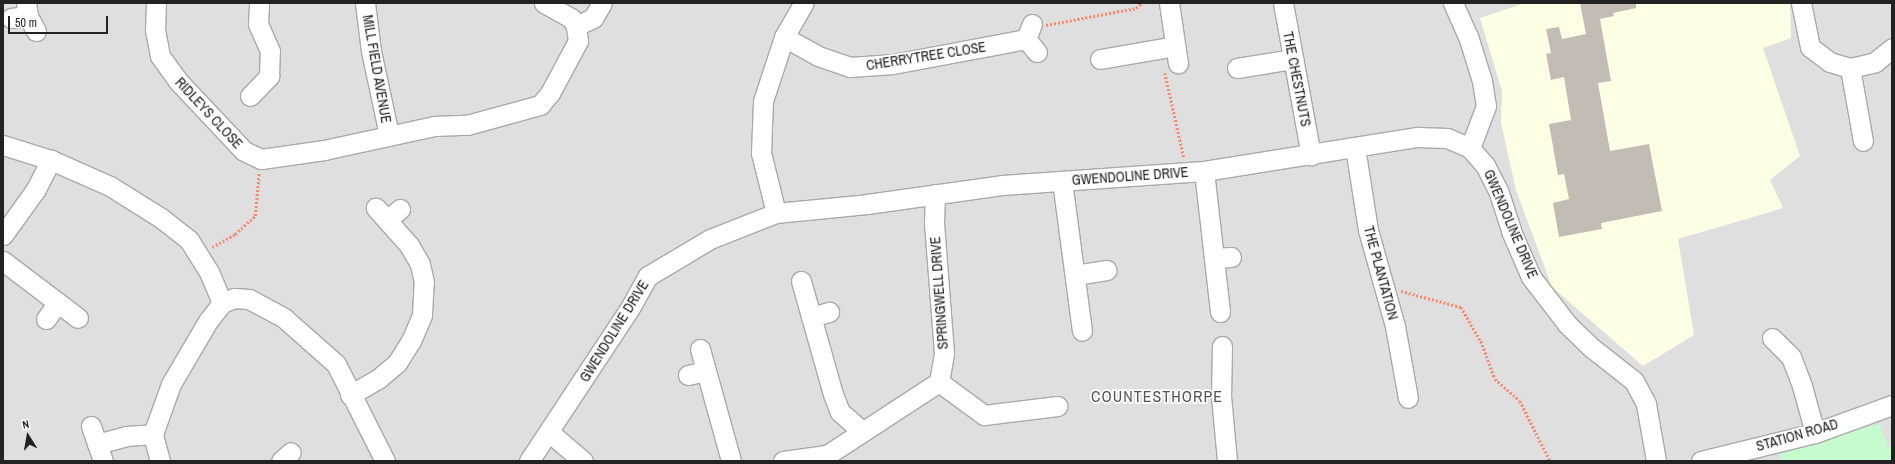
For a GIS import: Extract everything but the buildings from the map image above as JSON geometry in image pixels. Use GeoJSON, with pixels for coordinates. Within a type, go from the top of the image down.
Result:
{"type":"FeatureCollection","features":[{"type":"Feature","properties":{"kind":"street","name":"RIDLEYS CLOSE"},"geometry":{"type":"LineString","coordinates":[[156,3],[155,30],[160,56],[178,81],[244,151],[262,159],[281,158],[434,126],[467,125],[540,105],[550,93],[578,41],[576,26]]}},
{"type":"Feature","properties":{"kind":"street"},"geometry":{"type":"LineString","coordinates":[[250,96],[268,76],[270,51],[258,24],[259,3]]}},
{"type":"Feature","properties":{"kind":"street","name":"MILL FIELD AVENUE"},"geometry":{"type":"LineString","coordinates":[[365,3],[371,51],[389,135]]}},
{"type":"Feature","properties":{"kind":"street"},"geometry":{"type":"LineString","coordinates":[[544,3],[571,18],[576,26],[593,18],[602,3]]}},
{"type":"Feature","properties":{"kind":"street"},"geometry":{"type":"LineString","coordinates":[[776,213],[761,153],[763,101],[784,38],[804,3]]}},
{"type":"Feature","properties":{"kind":"street"},"geometry":{"type":"LineString","coordinates":[[1100,59],[1171,53],[1169,3]]}},
{"type":"Feature","properties":{"kind":"street","name":"THE CHESTNUTS"},"geometry":{"type":"LineString","coordinates":[[1283,3],[1311,155]]}},
{"type":"Feature","properties":{"kind":"street"},"geometry":{"type":"LineString","coordinates":[[1453,3],[1468,36],[1482,82],[1486,106],[1470,148]]}},
{"type":"Feature","properties":{"kind":"street"},"geometry":{"type":"LineString","coordinates":[[1802,3],[1810,47],[1830,62],[1850,68],[1875,62],[1892,48]]}},
{"type":"Feature","properties":{"kind":"street","name":"CHERRYTREE CLOSE"},"geometry":{"type":"LineString","coordinates":[[784,38],[818,56],[850,67],[893,64],[1032,38]]}},
{"type":"Feature","properties":{"kind":"street"},"geometry":{"type":"LineString","coordinates":[[1237,68],[1293,59]]}},
{"type":"Feature","properties":{"kind":"street"},"geometry":{"type":"LineString","coordinates":[[1850,68],[1863,141]]}},
{"type":"Feature","properties":{"kind":"street","name":"GWENDOLINE DRIVE"},"geometry":{"type":"LineString","coordinates":[[530,461],[630,308],[648,276],[710,239],[776,213],[867,204],[935,194],[1062,181],[1196,171],[1311,155],[1417,137],[1447,138],[1470,148],[1485,165],[1499,193],[1511,231],[1531,277],[1567,324],[1592,348],[1634,381],[1646,404],[1656,461]]}},
{"type":"Feature","properties":{"kind":"street"},"geometry":{"type":"LineString","coordinates":[[3,145],[51,160],[110,186],[161,218],[189,240],[200,255],[222,303]]}},
{"type":"Feature","properties":{"kind":"street","name":"THE PLANTATION"},"geometry":{"type":"LineString","coordinates":[[1356,147],[1368,230],[1395,326],[1408,398]]}},
{"type":"Feature","properties":{"kind":"street"},"geometry":{"type":"LineString","coordinates":[[3,235],[36,189],[51,160]]}},
{"type":"Feature","properties":{"kind":"street"},"geometry":{"type":"LineString","coordinates":[[1196,171],[1222,258],[1220,312]]}},
{"type":"Feature","properties":{"kind":"street"},"geometry":{"type":"LineString","coordinates":[[1062,181],[1082,331]]}},
{"type":"Feature","properties":{"kind":"street","name":"SPRINGWELL DRIVE"},"geometry":{"type":"LineString","coordinates":[[935,194],[934,222],[944,354],[939,382]]}},
{"type":"Feature","properties":{"kind":"street"},"geometry":{"type":"LineString","coordinates":[[350,395],[379,378],[397,362],[411,341],[422,315],[424,282],[420,264],[388,212]]}},
{"type":"Feature","properties":{"kind":"street"},"geometry":{"type":"LineString","coordinates":[[3,261],[78,318]]}},
{"type":"Feature","properties":{"kind":"street"},"geometry":{"type":"LineString","coordinates":[[1075,275],[1107,270]]}},
{"type":"Feature","properties":{"kind":"street"},"geometry":{"type":"LineString","coordinates":[[801,281],[820,314],[840,412],[862,431]]}},
{"type":"Feature","properties":{"kind":"street"},"geometry":{"type":"LineString","coordinates":[[160,461],[153,434],[171,384],[208,321],[222,303],[234,298],[249,299],[284,318],[336,364],[350,395],[385,461]]}},
{"type":"Feature","properties":{"kind":"street"},"geometry":{"type":"LineString","coordinates":[[46,319],[57,303]]}},
{"type":"Feature","properties":{"kind":"street"},"geometry":{"type":"LineString","coordinates":[[1772,338],[1791,357],[1802,386],[1815,433]]}},
{"type":"Feature","properties":{"kind":"street"},"geometry":{"type":"LineString","coordinates":[[1222,346],[1221,396],[1227,461]]}},
{"type":"Feature","properties":{"kind":"street"},"geometry":{"type":"LineString","coordinates":[[700,349],[697,373],[731,461]]}},
{"type":"Feature","properties":{"kind":"street"},"geometry":{"type":"LineString","coordinates":[[783,461],[827,455],[939,382],[984,415],[1038,418],[1058,406]]}},
{"type":"Feature","properties":{"kind":"street","name":"STATION ROAD"},"geometry":{"type":"LineString","coordinates":[[1703,461],[1815,433],[1892,405]]}},
{"type":"Feature","properties":{"kind":"street"},"geometry":{"type":"LineString","coordinates":[[549,432],[583,461]]}},
{"type":"Feature","properties":{"kind":"street"},"geometry":{"type":"LineString","coordinates":[[97,444],[126,436],[153,434]]}},
{"type":"Feature","properties":{"kind":"path"},"geometry":{"type":"LineString","coordinates":[[1032,38],[1039,26],[1136,8],[1142,3]]}},
{"type":"Feature","properties":{"kind":"path"},"geometry":{"type":"LineString","coordinates":[[1171,53],[1173,111],[1196,171]]}},
{"type":"Feature","properties":{"kind":"path"},"geometry":{"type":"LineString","coordinates":[[200,255],[235,234],[255,216],[262,159]]}},
{"type":"Feature","properties":{"kind":"path"},"geometry":{"type":"LineString","coordinates":[[1383,287],[1461,307],[1481,342],[1495,379],[1520,401],[1550,461]]}},
{"type":"Feature","properties":{"kind":"shaded area"},"geometry":{"type":"Polygon","coordinates":[[[3,3],[1892,3],[1892,461],[3,461],[3,3]]]}},
{"type":"Feature","properties":{"kind":"shaded area"},"geometry":{"type":"Polygon","coordinates":[[[1525,3],[1790,3],[1791,38],[1763,48],[1800,156],[1770,180],[1783,208],[1678,239],[1694,335],[1643,366],[1552,287],[1516,190],[1501,123],[1502,91],[1480,18],[1525,3]]]}},
{"type":"Feature","properties":{"kind":"green space"},"geometry":{"type":"Polygon","coordinates":[[[1879,424],[1888,446],[1892,446],[1892,461],[1782,461],[1780,450],[1879,424]]]}},
{"type":"Feature","properties":{"kind":"district","name":"COUNTESTHORPE"},"geometry":{"type":"Point","coordinates":[1157,396]}}]}
